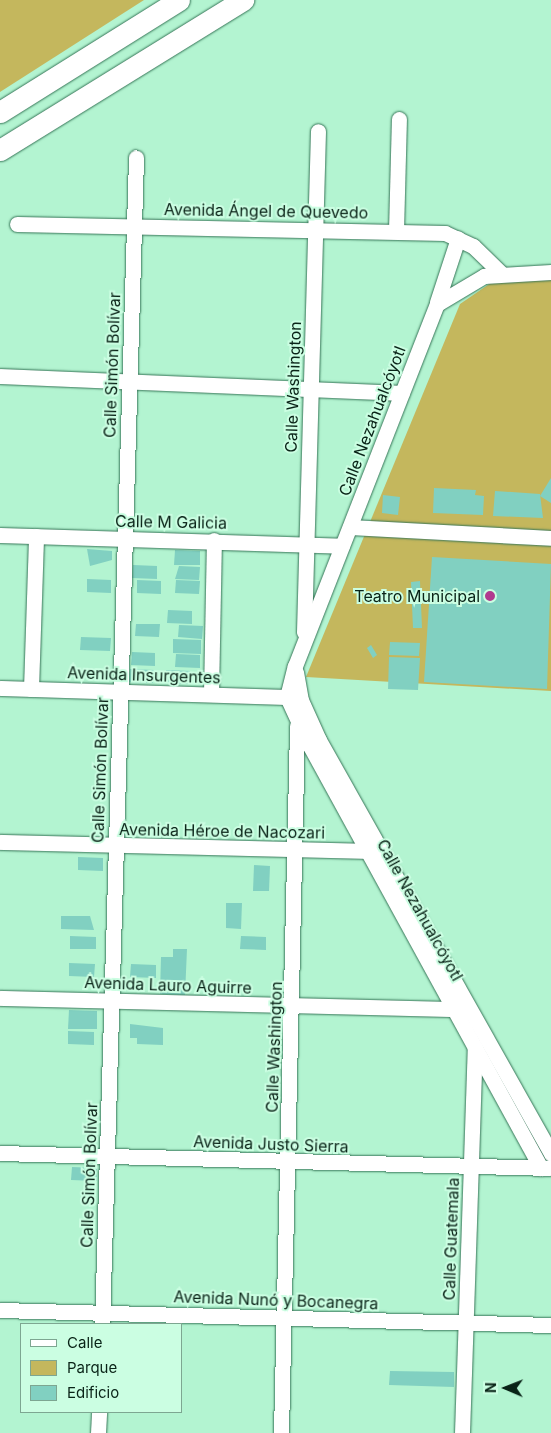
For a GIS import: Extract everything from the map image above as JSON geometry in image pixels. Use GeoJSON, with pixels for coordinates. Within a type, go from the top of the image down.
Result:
{"type":"FeatureCollection","features":[{"type":"Feature","properties":{"kind":"highway"},"geometry":{"type":"LineString","coordinates":[[0,120],[56,80],[179,0]]}},
{"type":"Feature","properties":{"kind":"highway"},"geometry":{"type":"LineString","coordinates":[[0,148],[243,0]]}},
{"type":"Feature","properties":{"kind":"highway"},"geometry":{"type":"LineString","coordinates":[[0,112],[56,80]]}},
{"type":"Feature","properties":{"kind":"street"},"geometry":{"type":"LineString","coordinates":[[396,231],[399,119]]}},
{"type":"Feature","properties":{"kind":"street","name":"Calle Washington"},"geometry":{"type":"LineString","coordinates":[[304,644],[318,131]]}},
{"type":"Feature","properties":{"kind":"street","name":"Calle Simón Bolívar"},"geometry":{"type":"LineString","coordinates":[[102,1319],[136,157]]}},
{"type":"Feature","properties":{"kind":"street","name":"Avenida Ángel de Quevedo"},"geometry":{"type":"LineString","coordinates":[[16,224],[396,231],[458,238]]}},
{"type":"Feature","properties":{"kind":"street"},"geometry":{"type":"LineString","coordinates":[[458,238],[502,274]]}},
{"type":"Feature","properties":{"kind":"street","name":"Calle Nezahualcóyotl"},"geometry":{"type":"LineString","coordinates":[[458,238],[437,304],[295,666],[287,697],[303,719],[383,851],[551,1154]]}},
{"type":"Feature","properties":{"kind":"street"},"geometry":{"type":"LineString","coordinates":[[437,304],[461,286],[502,274],[551,272]]}},
{"type":"Feature","properties":{"kind":"street"},"geometry":{"type":"LineString","coordinates":[[0,376],[402,392]]}},
{"type":"Feature","properties":{"kind":"street"},"geometry":{"type":"LineString","coordinates":[[350,527],[551,538]]}},
{"type":"Feature","properties":{"kind":"street","name":"Calle M Galicia"},"geometry":{"type":"LineString","coordinates":[[0,535],[214,540],[342,546]]}},
{"type":"Feature","properties":{"kind":"street"},"geometry":{"type":"LineString","coordinates":[[31,689],[36,536]]}},
{"type":"Feature","properties":{"kind":"street"},"geometry":{"type":"LineString","coordinates":[[211,694],[214,540]]}},
{"type":"Feature","properties":{"kind":"street","name":"Calle Nezahualcóyotl"},"geometry":{"type":"LineString","coordinates":[[295,666],[303,719],[367,851],[475,1046],[546,1168]]}},
{"type":"Feature","properties":{"kind":"street","name":"Avenida Insurgentes"},"geometry":{"type":"LineString","coordinates":[[0,688],[287,697]]}},
{"type":"Feature","properties":{"kind":"street","name":"Calle Washington"},"geometry":{"type":"LineString","coordinates":[[281,1433],[292,1007],[303,719]]}},
{"type":"Feature","properties":{"kind":"street","name":"Avenida Héroe de Nacozari"},"geometry":{"type":"LineString","coordinates":[[0,842],[383,851]]}},
{"type":"Feature","properties":{"kind":"street","name":"Avenida Lauro Aguirre"},"geometry":{"type":"LineString","coordinates":[[0,998],[292,1007],[455,1008],[474,1015]]}},
{"type":"Feature","properties":{"kind":"street","name":"Calle Guatemala"},"geometry":{"type":"LineString","coordinates":[[462,1433],[475,1046],[474,1015]]}},
{"type":"Feature","properties":{"kind":"street","name":"Avenida Justo Sierra"},"geometry":{"type":"LineString","coordinates":[[0,1153],[546,1168]]}},
{"type":"Feature","properties":{"kind":"street","name":"Avenida Nunó y Bocanegra"},"geometry":{"type":"LineString","coordinates":[[0,1310],[102,1319],[284,1318],[551,1325]]}},
{"type":"Feature","properties":{"kind":"street"},"geometry":{"type":"LineString","coordinates":[[98,1433],[99,1413]]}},
{"type":"Feature","properties":{"kind":"green space"},"geometry":{"type":"Polygon","coordinates":[[[0,0],[144,0],[0,92],[0,0]]]}},
{"type":"Feature","properties":{"kind":"green space"},"geometry":{"type":"Polygon","coordinates":[[[551,273],[551,691],[306,677],[460,304],[501,276],[551,273]]]}},
{"type":"Feature","properties":{"kind":"building"},"geometry":{"type":"Polygon","coordinates":[[[551,478],[551,503],[540,496],[551,478]]]}},
{"type":"Feature","properties":{"kind":"building"},"geometry":{"type":"Polygon","coordinates":[[[434,488],[476,490],[475,495],[484,496],[483,515],[433,513],[434,488]]]}},
{"type":"Feature","properties":{"kind":"building"},"geometry":{"type":"Polygon","coordinates":[[[495,491],[540,494],[543,518],[493,516],[495,491]]]}},
{"type":"Feature","properties":{"kind":"building"},"geometry":{"type":"Polygon","coordinates":[[[383,495],[400,497],[398,515],[382,513],[383,495]]]}},
{"type":"Feature","properties":{"kind":"building"},"geometry":{"type":"Polygon","coordinates":[[[87,549],[112,551],[112,560],[90,566],[87,549]]]}},
{"type":"Feature","properties":{"kind":"building"},"geometry":{"type":"Polygon","coordinates":[[[175,550],[200,551],[200,565],[174,565],[175,550]]]}},
{"type":"Feature","properties":{"kind":"building","name":"Teatro Municipal"},"geometry":{"type":"Polygon","coordinates":[[[432,557],[551,564],[547,689],[424,682],[432,557]]]}},
{"type":"Feature","properties":{"kind":"building"},"geometry":{"type":"Polygon","coordinates":[[[133,565],[157,566],[157,579],[132,578],[133,565]]]}},
{"type":"Feature","properties":{"kind":"building"},"geometry":{"type":"Polygon","coordinates":[[[179,566],[200,567],[199,580],[175,579],[179,566]]]}},
{"type":"Feature","properties":{"kind":"building"},"geometry":{"type":"Polygon","coordinates":[[[87,579],[111,580],[111,593],[87,592],[87,579]]]}},
{"type":"Feature","properties":{"kind":"building"},"geometry":{"type":"Polygon","coordinates":[[[137,580],[161,581],[161,594],[137,593],[137,580]]]}},
{"type":"Feature","properties":{"kind":"building"},"geometry":{"type":"Polygon","coordinates":[[[176,580],[200,581],[199,594],[175,593],[176,580]]]}},
{"type":"Feature","properties":{"kind":"building"},"geometry":{"type":"Polygon","coordinates":[[[420,581],[422,628],[413,628],[411,582],[420,581]]]}},
{"type":"Feature","properties":{"kind":"building"},"geometry":{"type":"Polygon","coordinates":[[[168,610],[192,611],[192,624],[167,623],[168,610]]]}},
{"type":"Feature","properties":{"kind":"building"},"geometry":{"type":"Polygon","coordinates":[[[136,624],[160,624],[159,637],[135,636],[136,624]]]}},
{"type":"Feature","properties":{"kind":"building"},"geometry":{"type":"Polygon","coordinates":[[[179,625],[203,626],[202,639],[178,637],[179,625]]]}},
{"type":"Feature","properties":{"kind":"building"},"geometry":{"type":"Polygon","coordinates":[[[81,637],[111,638],[110,651],[80,650],[81,637]]]}},
{"type":"Feature","properties":{"kind":"building"},"geometry":{"type":"Polygon","coordinates":[[[173,639],[201,640],[201,654],[173,653],[173,639]]]}},
{"type":"Feature","properties":{"kind":"building"},"geometry":{"type":"Polygon","coordinates":[[[390,642],[420,643],[419,656],[389,655],[390,642]]]}},
{"type":"Feature","properties":{"kind":"building"},"geometry":{"type":"Polygon","coordinates":[[[371,645],[377,655],[373,658],[367,648],[371,645]]]}},
{"type":"Feature","properties":{"kind":"building"},"geometry":{"type":"Polygon","coordinates":[[[132,652],[155,653],[155,666],[131,665],[132,652]]]}},
{"type":"Feature","properties":{"kind":"building"},"geometry":{"type":"Polygon","coordinates":[[[176,654],[200,655],[200,668],[175,667],[176,654]]]}},
{"type":"Feature","properties":{"kind":"building"},"geometry":{"type":"Polygon","coordinates":[[[389,657],[420,658],[418,690],[388,689],[389,657]]]}},
{"type":"Feature","properties":{"kind":"building"},"geometry":{"type":"Polygon","coordinates":[[[130,669],[154,670],[153,683],[129,682],[130,669]]]}},
{"type":"Feature","properties":{"kind":"building"},"geometry":{"type":"Polygon","coordinates":[[[166,670],[190,671],[190,684],[166,683],[166,670]]]}},
{"type":"Feature","properties":{"kind":"building"},"geometry":{"type":"Polygon","coordinates":[[[78,857],[103,858],[103,871],[78,870],[78,857]]]}},
{"type":"Feature","properties":{"kind":"building"},"geometry":{"type":"Polygon","coordinates":[[[254,865],[270,866],[269,891],[253,891],[254,865]]]}},
{"type":"Feature","properties":{"kind":"building"},"geometry":{"type":"Polygon","coordinates":[[[226,903],[242,903],[241,929],[226,928],[226,903]]]}},
{"type":"Feature","properties":{"kind":"building"},"geometry":{"type":"Polygon","coordinates":[[[61,916],[90,916],[94,930],[61,929],[61,916]]]}},
{"type":"Feature","properties":{"kind":"building"},"geometry":{"type":"Polygon","coordinates":[[[70,936],[96,937],[96,949],[70,949],[70,936]]]}},
{"type":"Feature","properties":{"kind":"building"},"geometry":{"type":"Polygon","coordinates":[[[241,936],[266,937],[266,950],[240,949],[241,936]]]}},
{"type":"Feature","properties":{"kind":"building"},"geometry":{"type":"Polygon","coordinates":[[[173,949],[187,949],[185,995],[160,994],[161,957],[173,957],[173,949]]]}},
{"type":"Feature","properties":{"kind":"building"},"geometry":{"type":"Polygon","coordinates":[[[69,963],[95,964],[94,977],[69,976],[69,963]]]}},
{"type":"Feature","properties":{"kind":"building"},"geometry":{"type":"Polygon","coordinates":[[[131,964],[156,965],[156,978],[130,977],[131,964]]]}},
{"type":"Feature","properties":{"kind":"building"},"geometry":{"type":"Polygon","coordinates":[[[69,1010],[97,1011],[97,1029],[68,1029],[69,1010]]]}},
{"type":"Feature","properties":{"kind":"building"},"geometry":{"type":"Polygon","coordinates":[[[130,1024],[163,1028],[163,1045],[137,1044],[137,1038],[130,1038],[130,1024]]]}},
{"type":"Feature","properties":{"kind":"building"},"geometry":{"type":"Polygon","coordinates":[[[68,1031],[94,1032],[94,1045],[68,1044],[68,1031]]]}},
{"type":"Feature","properties":{"kind":"building"},"geometry":{"type":"Polygon","coordinates":[[[72,1167],[97,1168],[97,1181],[71,1180],[72,1167]]]}},
{"type":"Feature","properties":{"kind":"building"},"geometry":{"type":"Polygon","coordinates":[[[390,1371],[454,1372],[454,1387],[389,1385],[390,1371]]]}},
{"type":"Feature","properties":{"kind":"place","name":"Teatro Municipal"},"geometry":{"type":"Point","coordinates":[490,596]}}]}
